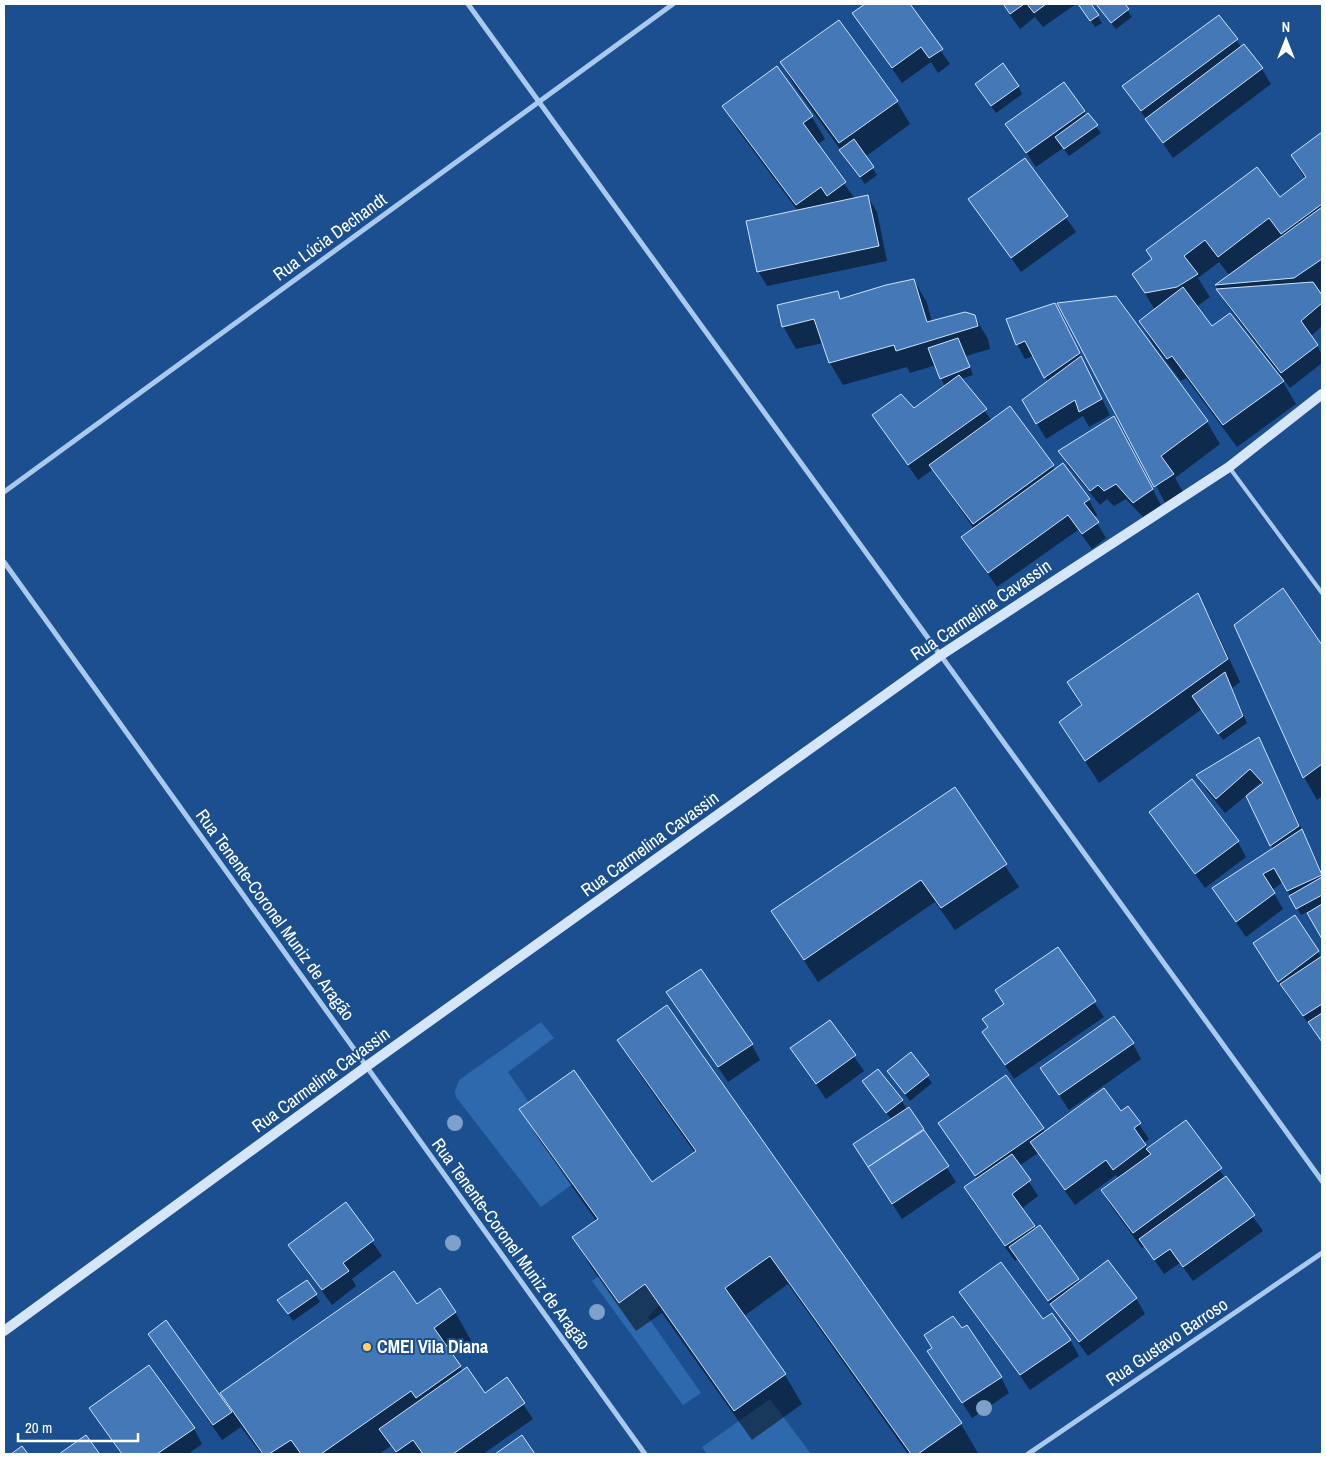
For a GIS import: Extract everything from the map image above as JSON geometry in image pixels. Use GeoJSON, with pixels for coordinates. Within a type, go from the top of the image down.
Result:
{"type":"FeatureCollection","features":[{"type":"Feature","properties":{"kind":"main road","name":"Rua Carmelina Cavassin"},"geometry":{"type":"LineString","coordinates":[[4,1331],[367,1066],[941,655],[1229,467],[1322,394]]}},
{"type":"Feature","properties":{"kind":"street"},"geometry":{"type":"LineString","coordinates":[[468,4],[1322,1181]]}},
{"type":"Feature","properties":{"kind":"street","name":"Rua Lúcia Dechandt"},"geometry":{"type":"LineString","coordinates":[[4,492],[673,4]]}},
{"type":"Feature","properties":{"kind":"street","name":"Rua Tenente-Coronel Muniz de Aragão"},"geometry":{"type":"LineString","coordinates":[[4,562],[645,1454]]}},
{"type":"Feature","properties":{"kind":"street","name":"Rua Gustavo Barroso"},"geometry":{"type":"LineString","coordinates":[[1028,1454],[1322,1254]]}},
{"type":"Feature","properties":{"kind":"lane"},"geometry":{"type":"LineString","coordinates":[[1229,467],[1322,593]]}},
{"type":"Feature","properties":{"kind":"shaded area"},"geometry":{"type":"Polygon","coordinates":[[[541,1022],[554,1038],[508,1072],[581,1178],[541,1207],[456,1097],[455,1091],[459,1080],[541,1022]]]}},
{"type":"Feature","properties":{"kind":"shaded area"},"geometry":{"type":"Polygon","coordinates":[[[637,1257],[666,1298],[648,1317],[701,1393],[683,1405],[592,1281],[609,1269],[637,1257]]]}},
{"type":"Feature","properties":{"kind":"shaded area"},"geometry":{"type":"Polygon","coordinates":[[[770,1399],[811,1454],[707,1454],[702,1447],[770,1399]]]}},
{"type":"Feature","properties":{"kind":"building"},"geometry":{"type":"Polygon","coordinates":[[[865,4],[910,4],[943,49],[929,58],[921,47],[892,68],[852,13],[865,4]]]}},
{"type":"Feature","properties":{"kind":"building"},"geometry":{"type":"Polygon","coordinates":[[[1003,4],[1024,4],[1010,14],[1003,4]]]}},
{"type":"Feature","properties":{"kind":"building"},"geometry":{"type":"Polygon","coordinates":[[[1027,4],[1046,4],[1034,13],[1027,4]]]}},
{"type":"Feature","properties":{"kind":"building"},"geometry":{"type":"Polygon","coordinates":[[[1078,4],[1091,4],[1099,15],[1090,21],[1078,4]]]}},
{"type":"Feature","properties":{"kind":"building"},"geometry":{"type":"Polygon","coordinates":[[[1096,4],[1125,4],[1129,9],[1111,23],[1096,4]]]}},
{"type":"Feature","properties":{"kind":"building"},"geometry":{"type":"Polygon","coordinates":[[[1219,15],[1238,39],[1141,111],[1122,86],[1219,15]]]}},
{"type":"Feature","properties":{"kind":"building"},"geometry":{"type":"Polygon","coordinates":[[[839,20],[898,101],[839,143],[780,62],[839,20]]]}},
{"type":"Feature","properties":{"kind":"building"},"geometry":{"type":"Polygon","coordinates":[[[1244,44],[1263,68],[1163,143],[1145,119],[1244,44]]]}},
{"type":"Feature","properties":{"kind":"building"},"geometry":{"type":"Polygon","coordinates":[[[1003,63],[1019,86],[991,106],[975,84],[1003,63]]]}},
{"type":"Feature","properties":{"kind":"building"},"geometry":{"type":"Polygon","coordinates":[[[777,66],[813,116],[803,123],[846,182],[827,196],[821,187],[796,205],[722,106],[777,66]]]}},
{"type":"Feature","properties":{"kind":"building"},"geometry":{"type":"Polygon","coordinates":[[[1064,82],[1085,111],[1026,153],[1005,124],[1064,82]]]}},
{"type":"Feature","properties":{"kind":"building"},"geometry":{"type":"Polygon","coordinates":[[[1088,113],[1098,125],[1064,149],[1055,137],[1088,113]]]}},
{"type":"Feature","properties":{"kind":"building"},"geometry":{"type":"Polygon","coordinates":[[[1322,132],[1322,204],[1281,234],[1269,218],[1218,257],[1205,240],[1184,256],[1198,274],[1177,287],[1145,293],[1132,274],[1152,259],[1146,250],[1257,167],[1280,197],[1306,177],[1291,155],[1322,132]]]}},
{"type":"Feature","properties":{"kind":"building"},"geometry":{"type":"Polygon","coordinates":[[[854,139],[874,167],[860,177],[839,150],[854,139]]]}},
{"type":"Feature","properties":{"kind":"building"},"geometry":{"type":"Polygon","coordinates":[[[1025,158],[1068,216],[1011,258],[968,199],[1025,158]]]}},
{"type":"Feature","properties":{"kind":"building"},"geometry":{"type":"Polygon","coordinates":[[[868,195],[879,246],[757,272],[746,221],[868,195]]]}},
{"type":"Feature","properties":{"kind":"building"},"geometry":{"type":"Polygon","coordinates":[[[1322,207],[1322,259],[1294,278],[1215,285],[1322,207]]]}},
{"type":"Feature","properties":{"kind":"building"},"geometry":{"type":"Polygon","coordinates":[[[914,279],[927,322],[965,312],[975,315],[978,326],[896,351],[894,345],[829,363],[814,319],[782,327],[777,305],[838,291],[840,299],[886,285],[914,279]]]}},
{"type":"Feature","properties":{"kind":"building"},"geometry":{"type":"Polygon","coordinates":[[[1313,282],[1322,295],[1322,303],[1301,321],[1318,345],[1281,373],[1216,289],[1313,282]]]}},
{"type":"Feature","properties":{"kind":"building"},"geometry":{"type":"Polygon","coordinates":[[[1183,287],[1212,326],[1230,313],[1284,381],[1223,425],[1172,356],[1167,359],[1139,321],[1183,287]]]}},
{"type":"Feature","properties":{"kind":"building"},"geometry":{"type":"Polygon","coordinates":[[[1116,296],[1208,421],[1161,456],[1174,474],[1154,487],[1057,303],[1116,296]]]}},
{"type":"Feature","properties":{"kind":"building"},"geometry":{"type":"Polygon","coordinates":[[[1055,303],[1080,353],[1044,378],[1025,341],[1016,345],[1006,319],[1055,303]]]}},
{"type":"Feature","properties":{"kind":"building"},"geometry":{"type":"Polygon","coordinates":[[[958,338],[970,367],[940,379],[928,348],[958,338]]]}},
{"type":"Feature","properties":{"kind":"building"},"geometry":{"type":"Polygon","coordinates":[[[1081,356],[1102,399],[1079,412],[1075,400],[1036,424],[1022,400],[1081,356]]]}},
{"type":"Feature","properties":{"kind":"building"},"geometry":{"type":"Polygon","coordinates":[[[959,375],[987,409],[908,465],[872,415],[901,394],[914,408],[959,375]]]}},
{"type":"Feature","properties":{"kind":"building"},"geometry":{"type":"Polygon","coordinates":[[[1010,406],[1054,465],[973,524],[929,465],[1010,406]]]}},
{"type":"Feature","properties":{"kind":"building"},"geometry":{"type":"Polygon","coordinates":[[[1114,416],[1153,489],[1133,503],[1116,484],[1104,491],[1098,485],[1090,491],[1058,451],[1114,416]]]}},
{"type":"Feature","properties":{"kind":"building"},"geometry":{"type":"Polygon","coordinates":[[[1063,463],[1090,499],[1084,503],[1099,522],[1082,534],[1068,515],[988,573],[961,537],[1063,463]]]}},
{"type":"Feature","properties":{"kind":"building"},"geometry":{"type":"Polygon","coordinates":[[[1283,588],[1322,645],[1322,764],[1303,778],[1234,625],[1283,588]]]}},
{"type":"Feature","properties":{"kind":"building"},"geometry":{"type":"Polygon","coordinates":[[[1198,593],[1228,659],[1085,761],[1059,722],[1082,705],[1067,682],[1198,593]]]}},
{"type":"Feature","properties":{"kind":"building"},"geometry":{"type":"Polygon","coordinates":[[[1225,672],[1243,716],[1218,734],[1192,696],[1225,672]]]}},
{"type":"Feature","properties":{"kind":"building"},"geometry":{"type":"Polygon","coordinates":[[[1259,737],[1299,826],[1270,846],[1246,796],[1263,783],[1250,769],[1216,799],[1196,775],[1259,737]]]}},
{"type":"Feature","properties":{"kind":"building"},"geometry":{"type":"Polygon","coordinates":[[[1192,779],[1239,841],[1195,874],[1149,812],[1192,779]]]}},
{"type":"Feature","properties":{"kind":"building"},"geometry":{"type":"Polygon","coordinates":[[[955,787],[1007,864],[941,908],[921,880],[804,960],[771,911],[955,787]]]}},
{"type":"Feature","properties":{"kind":"building"},"geometry":{"type":"Polygon","coordinates":[[[1302,829],[1322,875],[1287,891],[1274,868],[1263,874],[1275,893],[1236,922],[1212,888],[1302,829]]]}},
{"type":"Feature","properties":{"kind":"building"},"geometry":{"type":"Polygon","coordinates":[[[1322,877],[1322,895],[1296,909],[1289,896],[1322,877]]]}},
{"type":"Feature","properties":{"kind":"building"},"geometry":{"type":"Polygon","coordinates":[[[1322,904],[1322,939],[1307,913],[1322,904]]]}},
{"type":"Feature","properties":{"kind":"building"},"geometry":{"type":"Polygon","coordinates":[[[1295,915],[1319,951],[1278,982],[1253,943],[1295,915]]]}},
{"type":"Feature","properties":{"kind":"building"},"geometry":{"type":"Polygon","coordinates":[[[1058,947],[1096,1001],[1005,1065],[982,1032],[988,1027],[982,1019],[1004,1004],[995,990],[1058,947]]]}},
{"type":"Feature","properties":{"kind":"building"},"geometry":{"type":"Polygon","coordinates":[[[1322,956],[1322,1004],[1303,1016],[1280,984],[1322,956]]]}},
{"type":"Feature","properties":{"kind":"building"},"geometry":{"type":"Polygon","coordinates":[[[701,969],[753,1044],[718,1067],[666,992],[701,969]]]}},
{"type":"Feature","properties":{"kind":"building"},"geometry":{"type":"Polygon","coordinates":[[[667,1005],[962,1423],[918,1454],[911,1454],[770,1256],[725,1288],[786,1374],[734,1411],[645,1284],[619,1303],[572,1237],[598,1219],[519,1109],[574,1070],[652,1182],[696,1151],[617,1040],[667,1005]]]}},
{"type":"Feature","properties":{"kind":"building"},"geometry":{"type":"Polygon","coordinates":[[[1322,1013],[1322,1042],[1308,1022],[1322,1013]]]}},
{"type":"Feature","properties":{"kind":"building"},"geometry":{"type":"Polygon","coordinates":[[[1114,1016],[1134,1043],[1059,1095],[1040,1068],[1114,1016]]]}},
{"type":"Feature","properties":{"kind":"building"},"geometry":{"type":"Polygon","coordinates":[[[830,1020],[856,1055],[816,1084],[790,1048],[830,1020]]]}},
{"type":"Feature","properties":{"kind":"building"},"geometry":{"type":"Polygon","coordinates":[[[911,1052],[929,1075],[905,1094],[887,1071],[911,1052]]]}},
{"type":"Feature","properties":{"kind":"building"},"geometry":{"type":"Polygon","coordinates":[[[878,1069],[903,1100],[886,1113],[862,1081],[878,1069]]]}},
{"type":"Feature","properties":{"kind":"building"},"geometry":{"type":"Polygon","coordinates":[[[1006,1075],[1044,1128],[975,1176],[938,1123],[1006,1075]]]}},
{"type":"Feature","properties":{"kind":"building"},"geometry":{"type":"Polygon","coordinates":[[[1104,1088],[1121,1111],[1128,1106],[1141,1123],[1134,1128],[1146,1145],[1113,1170],[1106,1160],[1065,1190],[1030,1142],[1104,1088]]]}},
{"type":"Feature","properties":{"kind":"building"},"geometry":{"type":"Polygon","coordinates":[[[909,1107],[924,1129],[868,1167],[853,1144],[909,1107]]]}},
{"type":"Feature","properties":{"kind":"building"},"geometry":{"type":"Polygon","coordinates":[[[1186,1120],[1222,1168],[1133,1233],[1101,1190],[1151,1154],[1146,1149],[1186,1120]]]}},
{"type":"Feature","properties":{"kind":"building"},"geometry":{"type":"Polygon","coordinates":[[[924,1130],[949,1166],[892,1204],[868,1167],[924,1130]]]}},
{"type":"Feature","properties":{"kind":"building"},"geometry":{"type":"Polygon","coordinates":[[[1012,1154],[1031,1180],[1012,1194],[1035,1226],[1005,1246],[964,1187],[1012,1154]]]}},
{"type":"Feature","properties":{"kind":"building"},"geometry":{"type":"Polygon","coordinates":[[[1226,1176],[1255,1215],[1183,1267],[1170,1249],[1154,1260],[1139,1239],[1226,1176]]]}},
{"type":"Feature","properties":{"kind":"building"},"geometry":{"type":"Polygon","coordinates":[[[346,1202],[374,1240],[343,1263],[349,1271],[322,1290],[288,1245],[346,1202]]]}},
{"type":"Feature","properties":{"kind":"building"},"geometry":{"type":"Polygon","coordinates":[[[1040,1225],[1079,1279],[1048,1301],[1009,1247],[1040,1225]]]}},
{"type":"Feature","properties":{"kind":"building"},"geometry":{"type":"Polygon","coordinates":[[[1108,1260],[1137,1298],[1079,1342],[1050,1304],[1108,1260]]]}},
{"type":"Feature","properties":{"kind":"building"},"geometry":{"type":"Polygon","coordinates":[[[1001,1262],[1043,1319],[1052,1313],[1071,1340],[1020,1375],[959,1292],[1001,1262]]]}},
{"type":"Feature","properties":{"kind":"building","name":"CMEI Vila Diana"},"geometry":{"type":"Polygon","coordinates":[[[394,1271],[417,1304],[440,1288],[456,1312],[434,1328],[461,1366],[416,1398],[411,1391],[321,1454],[301,1454],[291,1440],[269,1454],[263,1454],[220,1393],[394,1271]]]}},
{"type":"Feature","properties":{"kind":"building"},"geometry":{"type":"Polygon","coordinates":[[[307,1280],[317,1294],[288,1314],[277,1300],[307,1280]]]}},
{"type":"Feature","properties":{"kind":"building"},"geometry":{"type":"Polygon","coordinates":[[[953,1316],[962,1328],[967,1325],[1002,1377],[962,1403],[927,1351],[932,1348],[924,1335],[953,1316]]]}},
{"type":"Feature","properties":{"kind":"building"},"geometry":{"type":"Polygon","coordinates":[[[166,1320],[232,1412],[213,1425],[148,1334],[166,1320]]]}},
{"type":"Feature","properties":{"kind":"building"},"geometry":{"type":"Polygon","coordinates":[[[149,1365],[195,1428],[157,1454],[122,1454],[89,1408],[149,1365]]]}},
{"type":"Feature","properties":{"kind":"building"},"geometry":{"type":"Polygon","coordinates":[[[467,1367],[485,1393],[507,1377],[525,1403],[453,1454],[423,1454],[413,1440],[396,1452],[379,1429],[467,1367]]]}},
{"type":"Feature","properties":{"kind":"building"},"geometry":{"type":"Polygon","coordinates":[[[86,1435],[99,1453],[59,1454],[86,1435]]]}},
{"type":"Feature","properties":{"kind":"building"},"geometry":{"type":"Polygon","coordinates":[[[522,1435],[535,1454],[495,1454],[522,1435]]]}},
{"type":"Feature","properties":{"kind":"building"},"geometry":{"type":"Polygon","coordinates":[[[22,1446],[28,1454],[11,1454],[22,1446]]]}},
{"type":"Feature","properties":{"kind":"place","name":"CMEI Vila Diana"},"geometry":{"type":"Point","coordinates":[367,1347]}}]}
